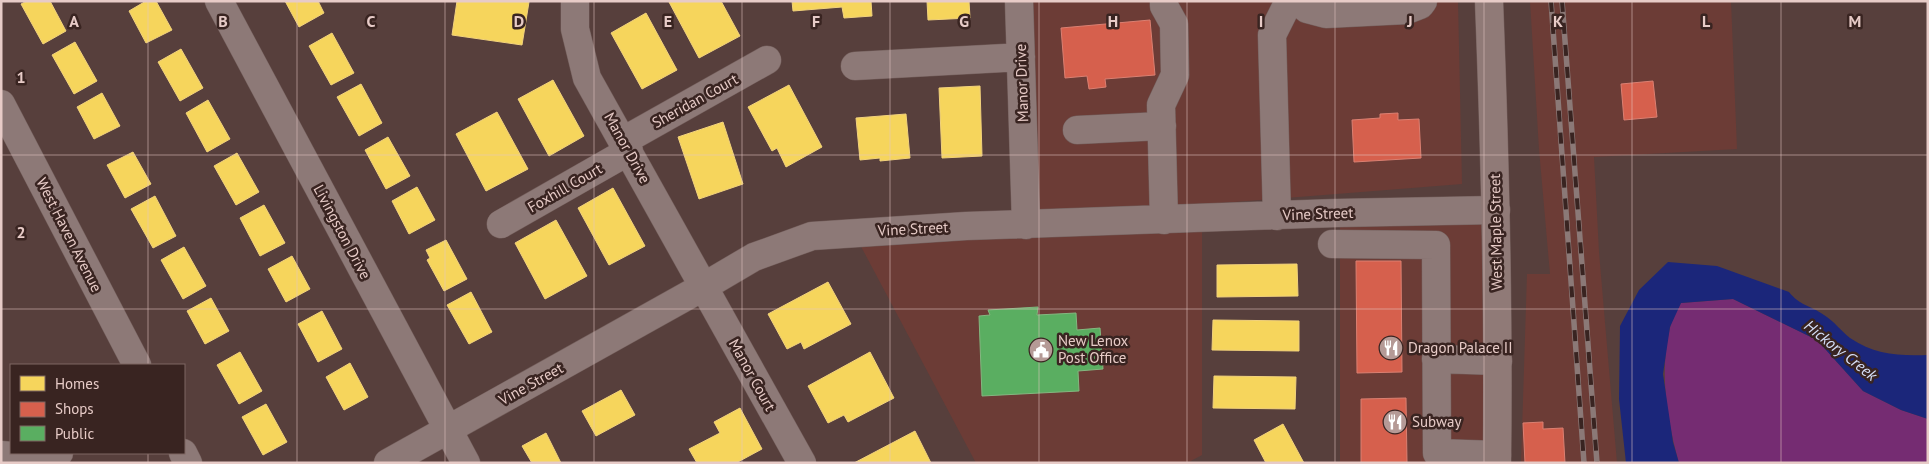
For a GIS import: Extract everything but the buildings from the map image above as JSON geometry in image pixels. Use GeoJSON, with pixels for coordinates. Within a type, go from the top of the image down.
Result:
{"type":"FeatureCollection","features":[{"type":"Feature","properties":{"kind":"main road","name":"West Maple Street"},"geometry":{"type":"LineString","coordinates":[[1489,1],[1496,210],[1497,459]]}},
{"type":"Feature","properties":{"kind":"street","name":"Livingston Drive"},"geometry":{"type":"LineString","coordinates":[[219,1],[466,463]]}},
{"type":"Feature","properties":{"kind":"street","name":"Manor Drive"},"geometry":{"type":"LineString","coordinates":[[575,1],[575,29],[588,78],[703,287]]}},
{"type":"Feature","properties":{"kind":"street","name":"Manor Drive"},"geometry":{"type":"LineString","coordinates":[[1019,1],[1026,225]]}},
{"type":"Feature","properties":{"kind":"street"},"geometry":{"type":"LineString","coordinates":[[1164,1],[1164,6],[1174,24],[1175,75],[1161,106],[1164,220]]}},
{"type":"Feature","properties":{"kind":"street"},"geometry":{"type":"LineString","coordinates":[[1277,216],[1272,35],[1289,1]]}},
{"type":"Feature","properties":{"kind":"street"},"geometry":{"type":"LineString","coordinates":[[1299,1],[1307,9],[1326,14],[1407,10],[1420,5],[1423,1]]}},
{"type":"Feature","properties":{"kind":"street"},"geometry":{"type":"LineString","coordinates":[[855,66],[1021,57]]}},
{"type":"Feature","properties":{"kind":"street","name":"Sheridan Court"},"geometry":{"type":"LineString","coordinates":[[626,146],[767,60]]}},
{"type":"Feature","properties":{"kind":"street","name":"West Haven Avenue"},"geometry":{"type":"LineString","coordinates":[[1,104],[136,364]]}},
{"type":"Feature","properties":{"kind":"street"},"geometry":{"type":"LineString","coordinates":[[1077,130],[1162,126]]}},
{"type":"Feature","properties":{"kind":"street","name":"Foxhill Court"},"geometry":{"type":"LineString","coordinates":[[501,224],[626,146]]}},
{"type":"Feature","properties":{"kind":"street","name":"Vine Street"},"geometry":{"type":"LineString","coordinates":[[388,463],[754,257],[812,236],[875,230],[1496,210]]}},
{"type":"Feature","properties":{"kind":"street"},"geometry":{"type":"LineString","coordinates":[[1332,244],[1436,245],[1437,453],[1497,459]]}},
{"type":"Feature","properties":{"kind":"street","name":"Manor Court"},"geometry":{"type":"LineString","coordinates":[[703,287],[802,463]]}},
{"type":"Feature","properties":{"kind":"street"},"geometry":{"type":"LineString","coordinates":[[1436,359],[1498,361]]}},
{"type":"Feature","properties":{"kind":"street"},"geometry":{"type":"LineString","coordinates":[[1,455],[22,457],[50,454]]}},
{"type":"Feature","properties":{"kind":"shaded area"},"geometry":{"type":"Polygon","coordinates":[[[1010,1],[1458,1],[1462,184],[1019,219],[1010,1]]]}},
{"type":"Feature","properties":{"kind":"shaded area"},"geometry":{"type":"Polygon","coordinates":[[[1530,1],[1731,1],[1737,149],[1594,157],[1599,252],[1617,463],[1521,463],[1527,274],[1550,274],[1539,149],[1530,1]]]}},
{"type":"Feature","properties":{"kind":"shaded area"},"geometry":{"type":"Polygon","coordinates":[[[1492,215],[1492,463],[1340,463],[1340,217],[1492,215]]]}},
{"type":"Feature","properties":{"kind":"shaded area"},"geometry":{"type":"Polygon","coordinates":[[[1202,223],[1202,455],[1187,463],[976,463],[856,237],[1202,223]]]}},
{"type":"Feature","properties":{"kind":"shaded area"},"geometry":{"type":"Polygon","coordinates":[[[1733,299],[1817,340],[1863,391],[1901,410],[1928,419],[1928,463],[1679,463],[1668,413],[1665,379],[1665,362],[1671,325],[1681,303],[1733,299]]]}},
{"type":"Feature","properties":{"kind":"water","name":"Hickory Creek"},"geometry":{"type":"Polygon","coordinates":[[[1668,262],[1717,266],[1789,292],[1801,303],[1828,317],[1850,338],[1869,348],[1897,355],[1928,355],[1928,419],[1901,410],[1863,391],[1817,340],[1733,299],[1681,303],[1670,327],[1663,374],[1673,442],[1679,463],[1626,463],[1619,399],[1620,326],[1639,290],[1668,262]]]}},
{"type":"Feature","properties":{"kind":"railway"},"geometry":{"type":"LineString","coordinates":[[1551,1],[1584,463]]}},
{"type":"Feature","properties":{"kind":"railway"},"geometry":{"type":"LineString","coordinates":[[1562,1],[1597,463]]}},
{"type":"Feature","properties":{"kind":"place","name":"Dragon Palace II"},"geometry":{"type":"Point","coordinates":[1391,348]}},
{"type":"Feature","properties":{"kind":"place","name":"New Lenox Post Office"},"geometry":{"type":"Point","coordinates":[1041,350]}},
{"type":"Feature","properties":{"kind":"place","name":"Subway"},"geometry":{"type":"Point","coordinates":[1395,422]}}]}
